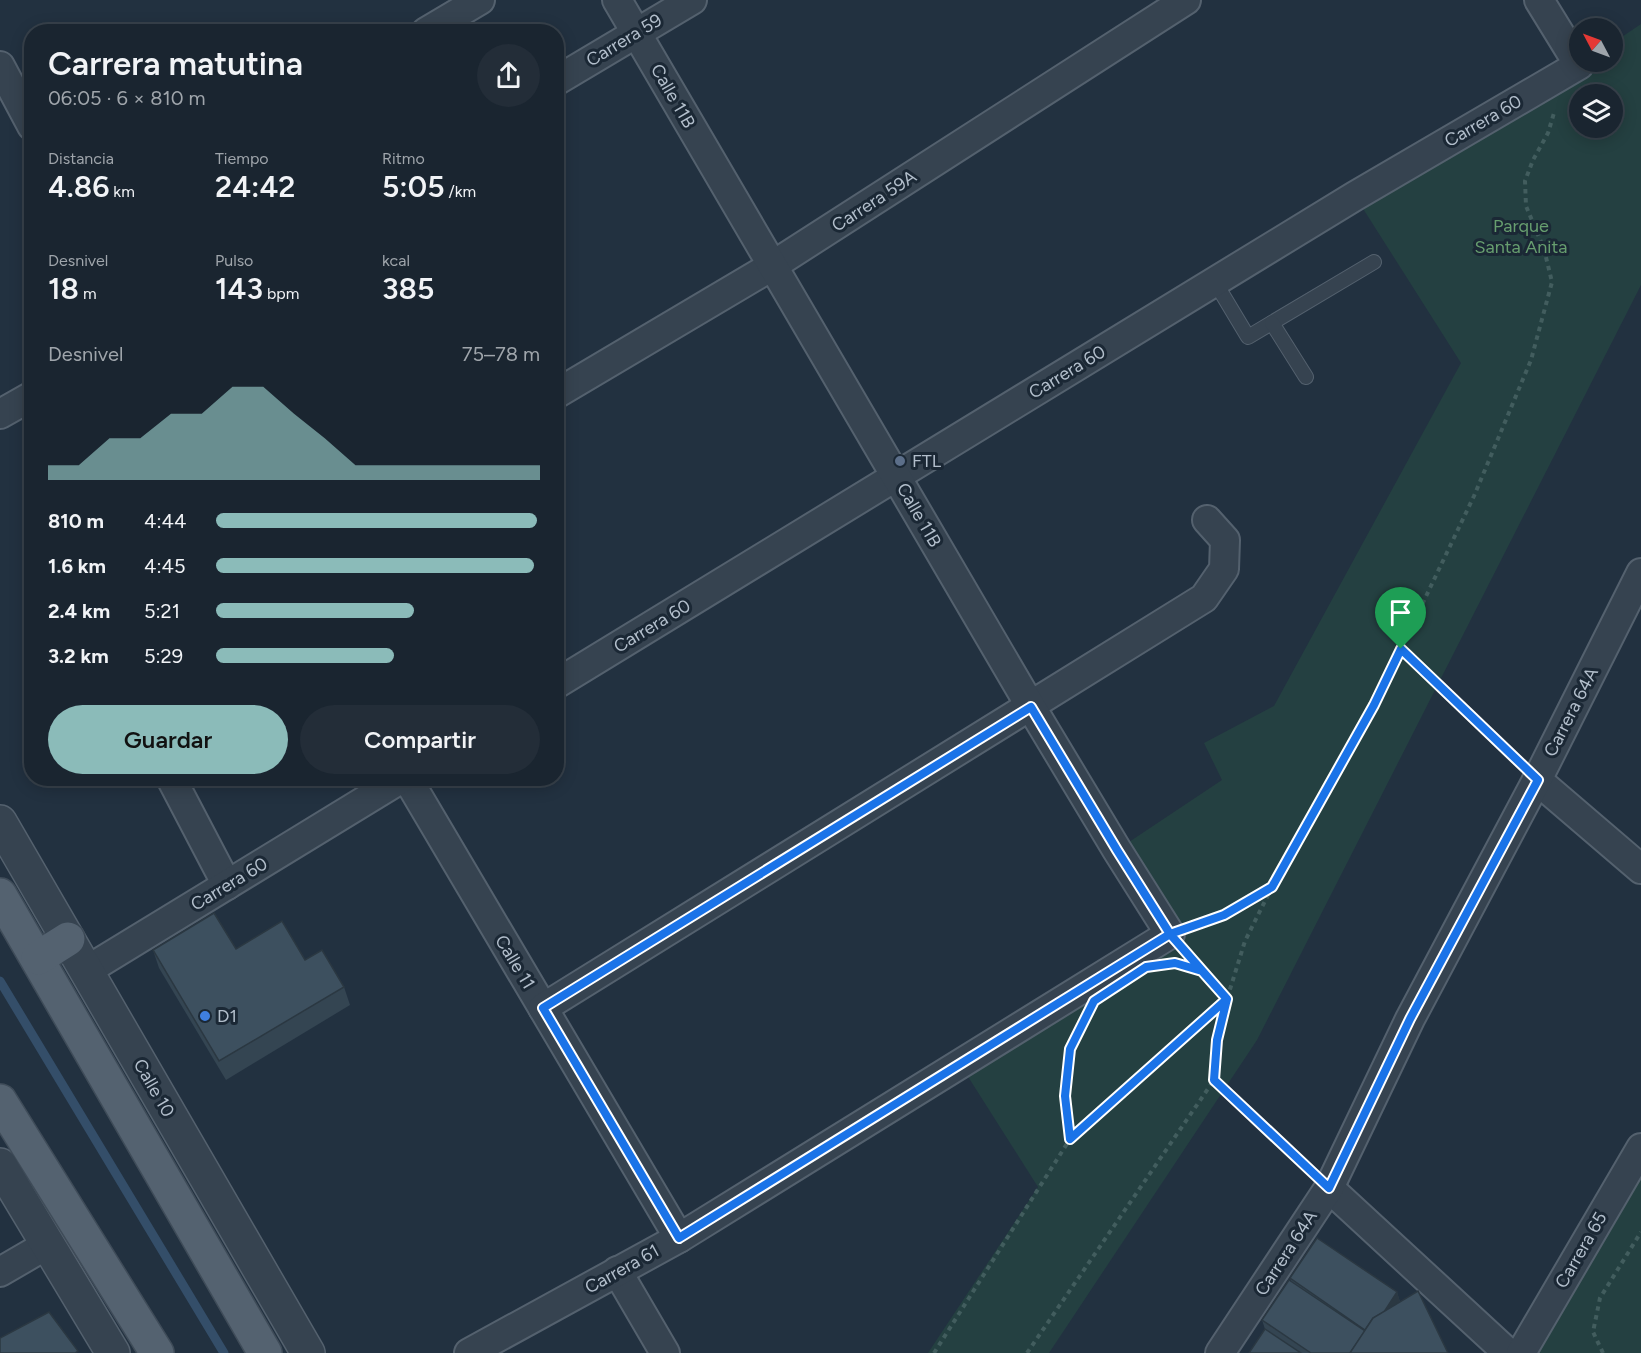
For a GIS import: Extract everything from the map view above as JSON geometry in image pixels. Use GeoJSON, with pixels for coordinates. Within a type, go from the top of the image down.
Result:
{"type":"FeatureCollection","features":[{"type":"Feature","properties":{"kind":"main road","name":"Calle 10"},"geometry":{"type":"LineString","coordinates":[[0,895],[265,1353]]}},
{"type":"Feature","properties":{"kind":"main road"},"geometry":{"type":"LineString","coordinates":[[38,958],[68,939]]}},
{"type":"Feature","properties":{"kind":"main road"},"geometry":{"type":"LineString","coordinates":[[0,1101],[157,1353]]}},
{"type":"Feature","properties":{"kind":"street"},"geometry":{"type":"LineString","coordinates":[[440,24],[480,0]]}},
{"type":"Feature","properties":{"kind":"street","name":"Calle 11B"},"geometry":{"type":"LineString","coordinates":[[616,0],[1031,707],[1170,934]]}},
{"type":"Feature","properties":{"kind":"street","name":"Carrera 59"},"geometry":{"type":"LineString","coordinates":[[564,76],[692,0]]}},
{"type":"Feature","properties":{"kind":"street","name":"Carrera 59A"},"geometry":{"type":"LineString","coordinates":[[564,389],[772,266],[1186,0]]}},
{"type":"Feature","properties":{"kind":"street","name":"Carrera 60"},"geometry":{"type":"LineString","coordinates":[[564,679],[1355,196],[1579,65],[1539,0]]}},
{"type":"Feature","properties":{"kind":"street"},"geometry":{"type":"LineString","coordinates":[[0,66],[24,111]]}},
{"type":"Feature","properties":{"kind":"street"},"geometry":{"type":"LineString","coordinates":[[0,414],[24,400]]}},
{"type":"Feature","properties":{"kind":"street"},"geometry":{"type":"LineString","coordinates":[[543,1008],[1031,707],[1203,598],[1224,569],[1225,540],[1208,520]]}},
{"type":"Feature","properties":{"kind":"street","name":"Carrera 64A"},"geometry":{"type":"LineString","coordinates":[[1220,1353],[1329,1188],[1410,1019],[1538,780],[1641,573]]}},
{"type":"Feature","properties":{"kind":"street"},"geometry":{"type":"LineString","coordinates":[[1538,780],[1641,868]]}},
{"type":"Feature","properties":{"kind":"street"},"geometry":{"type":"LineString","coordinates":[[175,786],[227,885]]}},
{"type":"Feature","properties":{"kind":"street","name":"Carrera 60"},"geometry":{"type":"LineString","coordinates":[[86,971],[389,786]]}},
{"type":"Feature","properties":{"kind":"street","name":"Calle 11"},"geometry":{"type":"LineString","coordinates":[[412,786],[679,1238]]}},
{"type":"Feature","properties":{"kind":"street","name":"Calle 10"},"geometry":{"type":"LineString","coordinates":[[0,822],[308,1353]]}},
{"type":"Feature","properties":{"kind":"street","name":"Carrera 61"},"geometry":{"type":"LineString","coordinates":[[469,1353],[679,1238],[1170,934]]}},
{"type":"Feature","properties":{"kind":"street","name":"Carrera 65"},"geometry":{"type":"LineString","coordinates":[[1521,1353],[1641,1148]]}},
{"type":"Feature","properties":{"kind":"street"},"geometry":{"type":"LineString","coordinates":[[0,1165],[113,1353]]}},
{"type":"Feature","properties":{"kind":"street"},"geometry":{"type":"LineString","coordinates":[[1329,1188],[1508,1353]]}},
{"type":"Feature","properties":{"kind":"street"},"geometry":{"type":"LineString","coordinates":[[0,1272],[48,1244]]}},
{"type":"Feature","properties":{"kind":"street"},"geometry":{"type":"LineString","coordinates":[[617,1271],[665,1353]]}},
{"type":"Feature","properties":{"kind":"lane"},"geometry":{"type":"LineString","coordinates":[[1215,282],[1248,337],[1374,262]]}},
{"type":"Feature","properties":{"kind":"lane"},"geometry":{"type":"LineString","coordinates":[[1272,323],[1306,377]]}},
{"type":"Feature","properties":{"kind":"path"},"geometry":{"type":"LineString","coordinates":[[1027,1353],[1214,1080],[1217,1040],[1245,941],[1272,887],[1374,705],[1474,496],[1531,360],[1552,282],[1544,249],[1526,206],[1525,181],[1533,160],[1548,133],[1555,109]]}},
{"type":"Feature","properties":{"kind":"path"},"geometry":{"type":"LineString","coordinates":[[1401,649],[1538,780]]}},
{"type":"Feature","properties":{"kind":"path"},"geometry":{"type":"LineString","coordinates":[[1227,999],[1170,934],[1224,915],[1272,887]]}},
{"type":"Feature","properties":{"kind":"path"},"geometry":{"type":"LineString","coordinates":[[1175,963],[1202,971]]}},
{"type":"Feature","properties":{"kind":"path"},"geometry":{"type":"LineString","coordinates":[[934,1353],[1070,1139],[1227,999]]}},
{"type":"Feature","properties":{"kind":"path"},"geometry":{"type":"LineString","coordinates":[[1070,1139],[1065,1096],[1070,1049],[1084,1020]]}},
{"type":"Feature","properties":{"kind":"path"},"geometry":{"type":"LineString","coordinates":[[1214,1080],[1329,1188]]}},
{"type":"Feature","properties":{"kind":"path"},"geometry":{"type":"LineString","coordinates":[[1603,1353],[1593,1332],[1600,1298],[1641,1232]]}},
{"type":"Feature","properties":{"kind":"green space","name":"Parque Santa Anita"},"geometry":{"type":"Polygon","coordinates":[[[1641,24],[1641,285],[1257,1040],[1049,1353],[928,1353],[1038,1187],[960,1064],[1170,934],[1117,850],[1222,780],[1204,743],[1274,706],[1461,363],[1355,196],[1569,71],[1623,72],[1623,36],[1641,24]]]}},
{"type":"Feature","properties":{"kind":"green space"},"geometry":{"type":"Polygon","coordinates":[[[1641,1148],[1641,1353],[1521,1353],[1641,1148]]]}},
{"type":"Feature","properties":{"kind":"building"},"geometry":{"type":"Polygon","coordinates":[[[214,913],[236,949],[282,921],[305,960],[322,950],[344,987],[219,1061],[153,950],[214,913]]]}},
{"type":"Feature","properties":{"kind":"building"},"geometry":{"type":"Polygon","coordinates":[[[1317,1238],[1397,1292],[1384,1312],[1373,1318],[1365,1330],[1290,1278],[1317,1238]]]}},
{"type":"Feature","properties":{"kind":"building"},"geometry":{"type":"Polygon","coordinates":[[[1289,1280],[1365,1331],[1350,1353],[1311,1353],[1262,1320],[1289,1280]]]}},
{"type":"Feature","properties":{"kind":"building"},"geometry":{"type":"Polygon","coordinates":[[[1418,1291],[1448,1353],[1350,1353],[1373,1318],[1418,1291]]]}},
{"type":"Feature","properties":{"kind":"building"},"geometry":{"type":"Polygon","coordinates":[[[49,1312],[78,1351],[75,1353],[0,1353],[0,1338],[49,1312]]]}},
{"type":"Feature","properties":{"kind":"building"},"geometry":{"type":"Polygon","coordinates":[[[1265,1329],[1301,1353],[1249,1353],[1265,1329]]]}},
{"type":"Feature","properties":{"kind":"waterway"},"geometry":{"type":"LineString","coordinates":[[0,981],[224,1353]]}},
{"type":"Feature","properties":{"kind":"place","name":"FTL"},"geometry":{"type":"Point","coordinates":[900,461]}},
{"type":"Feature","properties":{"kind":"place","name":"D1"},"geometry":{"type":"Point","coordinates":[205,1016]}},
{"type":"Feature","properties":{"kind":"route"},"geometry":{"type":"LineString","coordinates":[[1401,649],[1374,705],[1272,887],[1224,915],[1170,934],[1031,707],[543,1008],[679,1238],[1170,934],[1227,999],[1070,1139],[1065,1096],[1070,1049],[1094,1001],[1146,967],[1175,963],[1202,971],[1227,999],[1217,1040],[1214,1080],[1329,1188],[1410,1019],[1538,780],[1401,649]]}}]}
